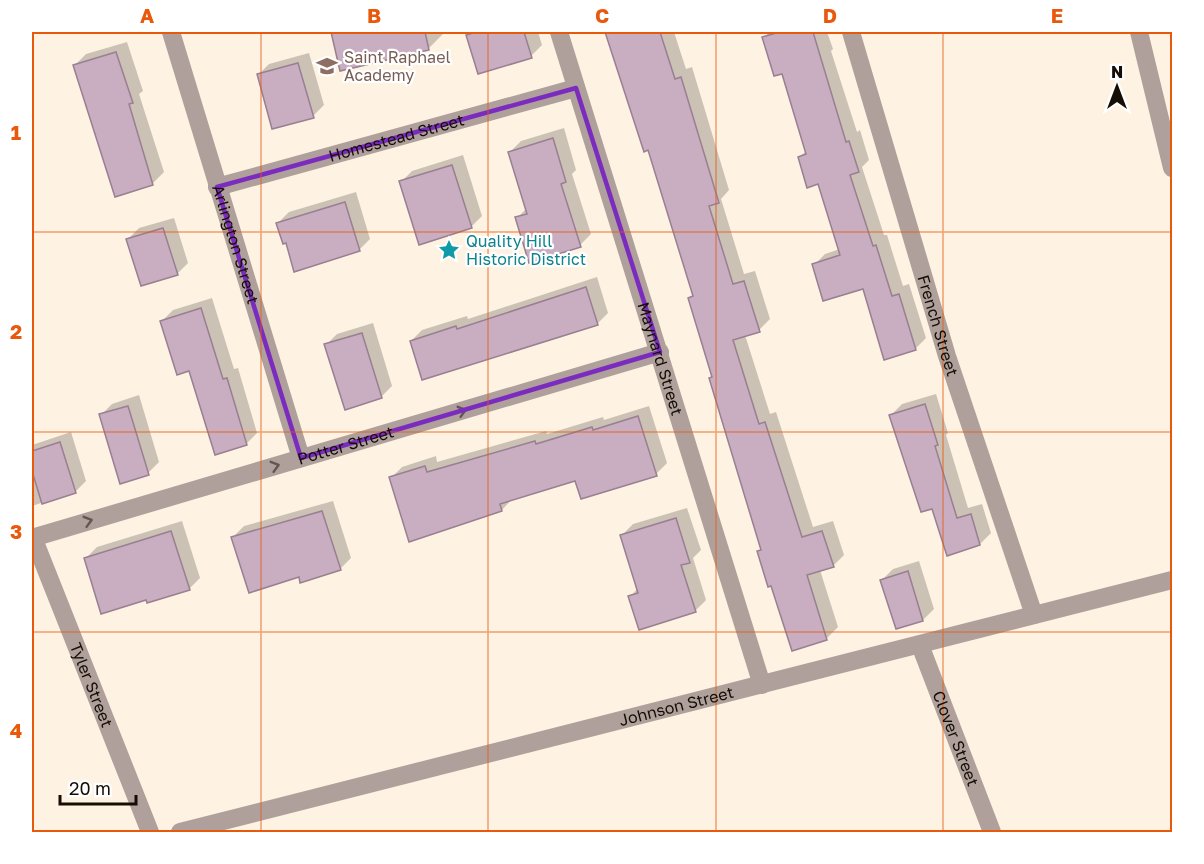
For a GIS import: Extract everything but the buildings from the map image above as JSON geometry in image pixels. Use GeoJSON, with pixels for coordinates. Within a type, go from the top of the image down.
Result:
{"type":"FeatureCollection","features":[{"type":"Feature","properties":{"kind":"street","name":"Arlington Street"},"geometry":{"type":"LineString","coordinates":[[171,32],[301,458]]}},
{"type":"Feature","properties":{"kind":"street","name":"Maynard Street"},"geometry":{"type":"LineString","coordinates":[[559,32],[762,685]]}},
{"type":"Feature","properties":{"kind":"street","name":"French Street"},"geometry":{"type":"LineString","coordinates":[[851,32],[947,356],[1034,615]]}},
{"type":"Feature","properties":{"kind":"street"},"geometry":{"type":"LineString","coordinates":[[1139,32],[1173,168]]}},
{"type":"Feature","properties":{"kind":"street","name":"Homestead Street"},"geometry":{"type":"LineString","coordinates":[[218,187],[576,88]]}},
{"type":"Feature","properties":{"kind":"street","name":"Potter Street"},"geometry":{"type":"LineString","coordinates":[[32,537],[660,352]]}},
{"type":"Feature","properties":{"kind":"street","name":"Tyler Street"},"geometry":{"type":"LineString","coordinates":[[32,537],[150,832]]}},
{"type":"Feature","properties":{"kind":"street","name":"Johnson Street"},"geometry":{"type":"LineString","coordinates":[[180,832],[1173,580]]}},
{"type":"Feature","properties":{"kind":"street","name":"Clover Street"},"geometry":{"type":"LineString","coordinates":[[920,645],[992,832]]}},
{"type":"Feature","properties":{"kind":"highlighted area"},"geometry":{"type":"Polygon","coordinates":[[[576,88],[660,352],[301,458],[217,187],[576,88]]]}},
{"type":"Feature","properties":{"kind":"place","name":"Saint Raphael Academy"},"geometry":{"type":"Point","coordinates":[327,66]}},
{"type":"Feature","properties":{"kind":"place","name":"Quality Hill Historic District"},"geometry":{"type":"Point","coordinates":[449,250]}}]}
